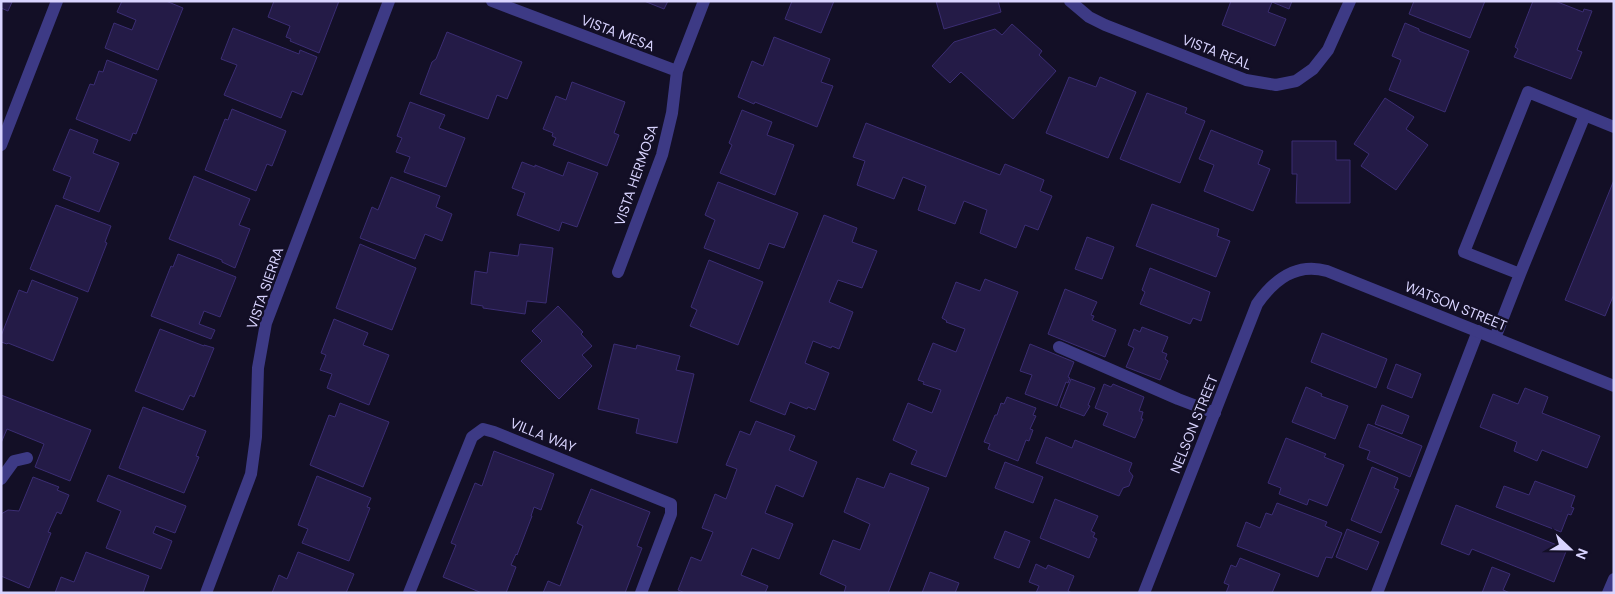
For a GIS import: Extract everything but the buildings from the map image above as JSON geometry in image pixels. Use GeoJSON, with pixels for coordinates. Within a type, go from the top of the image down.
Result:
{"type":"FeatureCollection","features":[{"type":"Feature","properties":{"kind":"street"},"geometry":{"type":"LineString","coordinates":[[1,145],[58,1]]}},
{"type":"Feature","properties":{"kind":"street","name":"VISTA SIERRA"},"geometry":{"type":"LineString","coordinates":[[206,593],[250,474],[256,437],[258,368],[266,322],[388,1]]}},
{"type":"Feature","properties":{"kind":"street","name":"VISTA MESA"},"geometry":{"type":"LineString","coordinates":[[492,1],[677,71]]}},
{"type":"Feature","properties":{"kind":"street","name":"VISTA HERMOSA"},"geometry":{"type":"LineString","coordinates":[[618,272],[662,155],[672,114],[677,71],[704,1]]}},
{"type":"Feature","properties":{"kind":"street","name":"VISTA REAL"},"geometry":{"type":"LineString","coordinates":[[1070,1],[1088,17],[1105,24],[1246,80],[1276,85],[1296,81],[1313,69],[1328,50],[1350,1]]}},
{"type":"Feature","properties":{"kind":"street"},"geometry":{"type":"LineString","coordinates":[[1520,274],[1464,252],[1528,92],[1614,127]]}},
{"type":"Feature","properties":{"kind":"street"},"geometry":{"type":"LineString","coordinates":[[1495,338],[1585,115]]}},
{"type":"Feature","properties":{"kind":"street","name":"WATSON STREET"},"geometry":{"type":"LineString","coordinates":[[1286,276],[1314,267],[1327,271],[1614,386]]}},
{"type":"Feature","properties":{"kind":"street","name":"NELSON STREET"},"geometry":{"type":"LineString","coordinates":[[1144,593],[1257,304],[1265,293],[1286,276]]}},
{"type":"Feature","properties":{"kind":"street"},"geometry":{"type":"LineString","coordinates":[[1377,593],[1478,331]]}},
{"type":"Feature","properties":{"kind":"street"},"geometry":{"type":"LineString","coordinates":[[1059,347],[1178,400],[1215,413]]}},
{"type":"Feature","properties":{"kind":"street","name":"VILLA WAY"},"geometry":{"type":"LineString","coordinates":[[409,593],[472,437],[483,429],[670,504],[671,514],[641,593]]}},
{"type":"Feature","properties":{"kind":"street"},"geometry":{"type":"LineString","coordinates":[[1,479],[14,461],[27,458]]}},
{"type":"Feature","properties":{"kind":"street"},"geometry":{"type":"LineString","coordinates":[[1608,593],[1614,579]]}}]}
